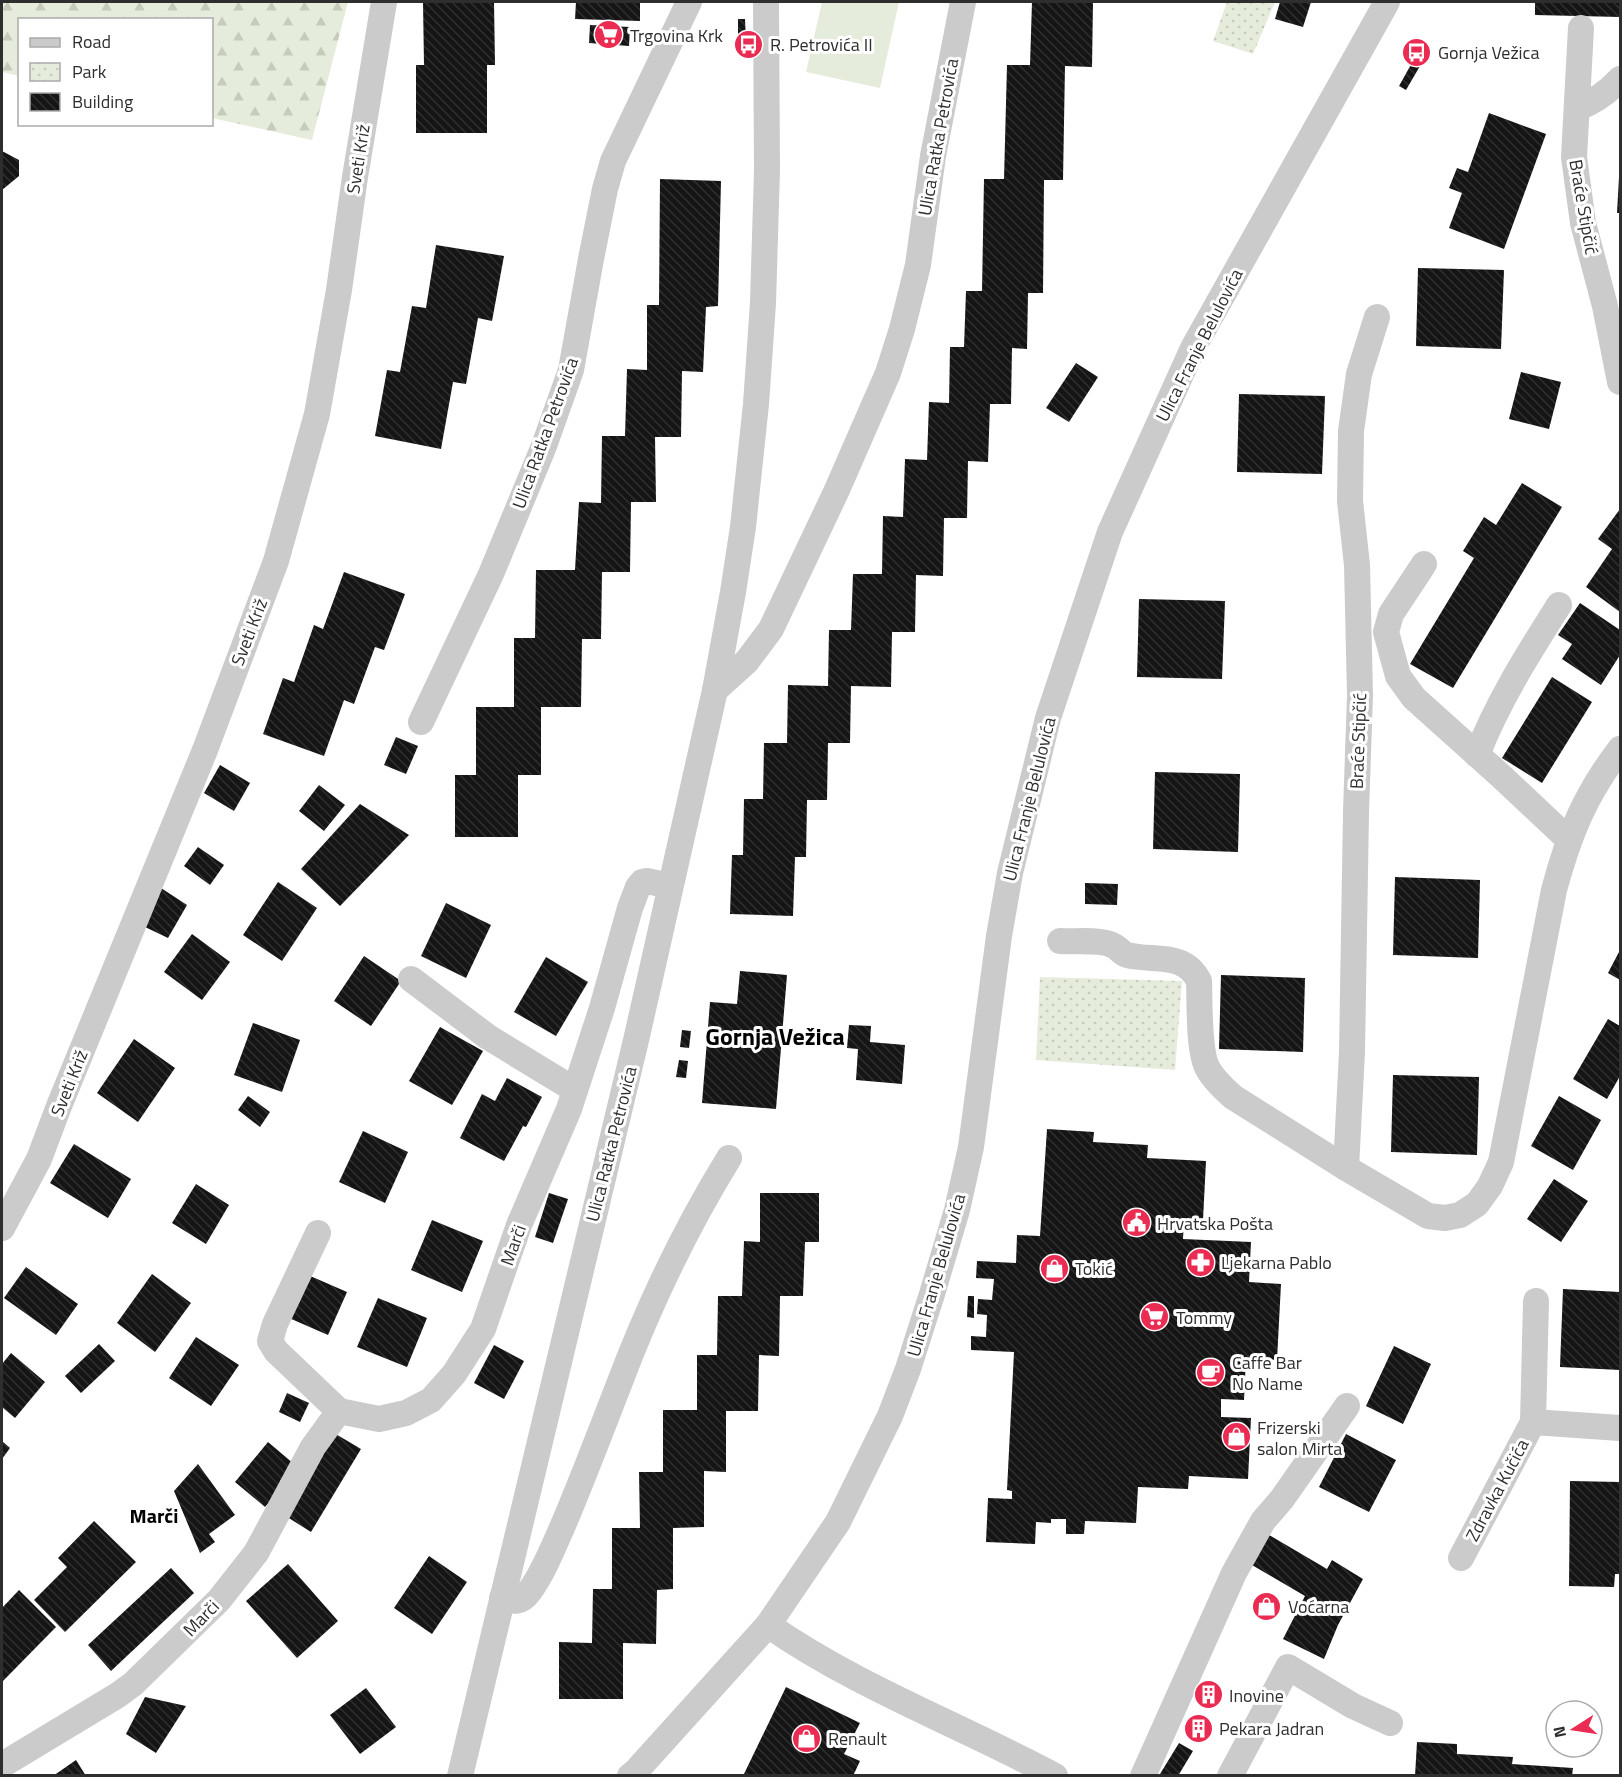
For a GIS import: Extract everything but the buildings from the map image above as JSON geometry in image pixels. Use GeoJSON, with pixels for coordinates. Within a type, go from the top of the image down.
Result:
{"type":"FeatureCollection","features":[{"type":"Feature","properties":{"kind":"street","name":"Sveti Križ"},"geometry":{"type":"LineString","coordinates":[[2,1228],[39,1159],[205,750],[276,561],[317,414],[339,290],[384,2]]}},
{"type":"Feature","properties":{"kind":"street","name":"Ulica Ratka Petrovića"},"geometry":{"type":"LineString","coordinates":[[421,722],[491,574],[544,446],[572,370],[600,213],[613,161],[689,2]]}},
{"type":"Feature","properties":{"kind":"street","name":"Ulica Ratka Petrovića"},"geometry":{"type":"LineString","coordinates":[[460,1776],[637,1036],[715,690],[743,527],[756,404],[763,303],[767,170],[766,2]]}},
{"type":"Feature","properties":{"kind":"street","name":"Ulica Ratka Petrovića"},"geometry":{"type":"LineString","coordinates":[[715,690],[747,660],[771,629],[836,492],[888,373],[918,265],[933,156],[963,2]]}},
{"type":"Feature","properties":{"kind":"street","name":"Ulica Franje Belulovića"},"geometry":{"type":"LineString","coordinates":[[630,1776],[738,1661],[768,1625],[838,1522],[890,1416],[908,1370],[957,1210],[971,1147],[999,936],[1010,873],[1048,718],[1110,532],[1193,348],[1387,2]]}},
{"type":"Feature","properties":{"kind":"street","name":"Braće Stipčić"},"geometry":{"type":"LineString","coordinates":[[1581,28],[1574,157],[1583,223],[1605,306],[1620,382]]}},
{"type":"Feature","properties":{"kind":"street"},"geometry":{"type":"LineString","coordinates":[[1577,108],[1599,98],[1620,79]]}},
{"type":"Feature","properties":{"kind":"street","name":"Braće Stipčić"},"geometry":{"type":"LineString","coordinates":[[1346,1168],[1352,1052],[1360,695],[1357,565],[1350,501],[1351,431],[1359,374],[1377,317]]}},
{"type":"Feature","properties":{"kind":"street"},"geometry":{"type":"LineString","coordinates":[[1424,564],[1391,614],[1386,632],[1398,676],[1414,698],[1569,840]]}},
{"type":"Feature","properties":{"kind":"street"},"geometry":{"type":"LineString","coordinates":[[1477,755],[1491,721],[1521,665],[1559,605]]}},
{"type":"Feature","properties":{"kind":"street"},"geometry":{"type":"LineString","coordinates":[[1060,941],[1111,944],[1127,955],[1167,958],[1187,966],[1195,973],[1199,981],[1202,1052],[1207,1068],[1217,1082],[1233,1097],[1428,1216],[1445,1218],[1460,1215],[1477,1204],[1490,1186],[1501,1162],[1554,890],[1569,840],[1587,798],[1620,749]]}},
{"type":"Feature","properties":{"kind":"street","name":"Marči"},"geometry":{"type":"LineString","coordinates":[[2,1765],[133,1684],[219,1600],[256,1552],[313,1447],[339,1411],[379,1419],[406,1413],[431,1400],[454,1374],[483,1329],[519,1225],[569,1109],[638,887],[646,881],[670,886]]}},
{"type":"Feature","properties":{"kind":"street"},"geometry":{"type":"LineString","coordinates":[[411,979],[488,1037],[575,1090]]}},
{"type":"Feature","properties":{"kind":"street"},"geometry":{"type":"LineString","coordinates":[[502,1598],[518,1602],[524,1599],[536,1581],[555,1544],[586,1470],[656,1293],[700,1205],[729,1158]]}},
{"type":"Feature","properties":{"kind":"street"},"geometry":{"type":"LineString","coordinates":[[318,1233],[275,1324],[270,1341],[276,1352],[339,1411]]}},
{"type":"Feature","properties":{"kind":"street","name":"Zdravka Kučića"},"geometry":{"type":"LineString","coordinates":[[1461,1558],[1533,1422],[1536,1301]]}},
{"type":"Feature","properties":{"kind":"street"},"geometry":{"type":"LineString","coordinates":[[1143,1776],[1234,1573],[1263,1521],[1282,1499],[1347,1406]]}},
{"type":"Feature","properties":{"kind":"street","name":"Zdravka Kučića"},"geometry":{"type":"LineString","coordinates":[[1533,1422],[1620,1428]]}},
{"type":"Feature","properties":{"kind":"street"},"geometry":{"type":"LineString","coordinates":[[768,1625],[801,1647],[860,1680],[1055,1776]]}},
{"type":"Feature","properties":{"kind":"street"},"geometry":{"type":"LineString","coordinates":[[1230,1776],[1288,1667],[1353,1706],[1390,1724]]}},
{"type":"Feature","properties":{"kind":"green space"},"geometry":{"type":"Polygon","coordinates":[[[2,2],[348,2],[312,140],[213,118],[213,18],[18,18],[18,76],[2,72],[2,2]]]}},
{"type":"Feature","properties":{"kind":"green space"},"geometry":{"type":"Polygon","coordinates":[[[822,2],[899,2],[880,88],[806,72],[822,2]]]}},
{"type":"Feature","properties":{"kind":"green space"},"geometry":{"type":"Polygon","coordinates":[[[1227,2],[1275,2],[1253,54],[1213,41],[1227,2]]]}},
{"type":"Feature","properties":{"kind":"green space"},"geometry":{"type":"Polygon","coordinates":[[[1040,977],[1182,981],[1175,1070],[1036,1060],[1040,977]]]}},
{"type":"Feature","properties":{"kind":"place","name":"Trgovina Krk"},"geometry":{"type":"Point","coordinates":[609,35]}},
{"type":"Feature","properties":{"kind":"place","name":"R. Petrovića II"},"geometry":{"type":"Point","coordinates":[749,44]}},
{"type":"Feature","properties":{"kind":"place","name":"Gornja Vežica"},"geometry":{"type":"Point","coordinates":[1417,52]}},
{"type":"Feature","properties":{"kind":"place","name":"Hrvatska Pošta"},"geometry":{"type":"Point","coordinates":[1136,1223]}},
{"type":"Feature","properties":{"kind":"place","name":"Ljekarna Pablo"},"geometry":{"type":"Point","coordinates":[1200,1262]}},
{"type":"Feature","properties":{"kind":"place","name":"Tokić"},"geometry":{"type":"Point","coordinates":[1054,1268]}},
{"type":"Feature","properties":{"kind":"place","name":"Tommy"},"geometry":{"type":"Point","coordinates":[1155,1317]}},
{"type":"Feature","properties":{"kind":"place","name":"Caffe Bar No Name"},"geometry":{"type":"Point","coordinates":[1211,1372]}},
{"type":"Feature","properties":{"kind":"place","name":"Frizerski salon Mirta"},"geometry":{"type":"Point","coordinates":[1236,1437]}},
{"type":"Feature","properties":{"kind":"place","name":"Voćarna"},"geometry":{"type":"Point","coordinates":[1267,1606]}},
{"type":"Feature","properties":{"kind":"place","name":"Inovine"},"geometry":{"type":"Point","coordinates":[1208,1695]}},
{"type":"Feature","properties":{"kind":"place","name":"Pekara Jadran"},"geometry":{"type":"Point","coordinates":[1198,1728]}},
{"type":"Feature","properties":{"kind":"place","name":"Renault"},"geometry":{"type":"Point","coordinates":[807,1738]}},
{"type":"Feature","properties":{"kind":"district","name":"Gornja Vežica"},"geometry":{"type":"Point","coordinates":[775,1036]}},
{"type":"Feature","properties":{"kind":"district","name":"Marči"},"geometry":{"type":"Point","coordinates":[154,1515]}}]}
